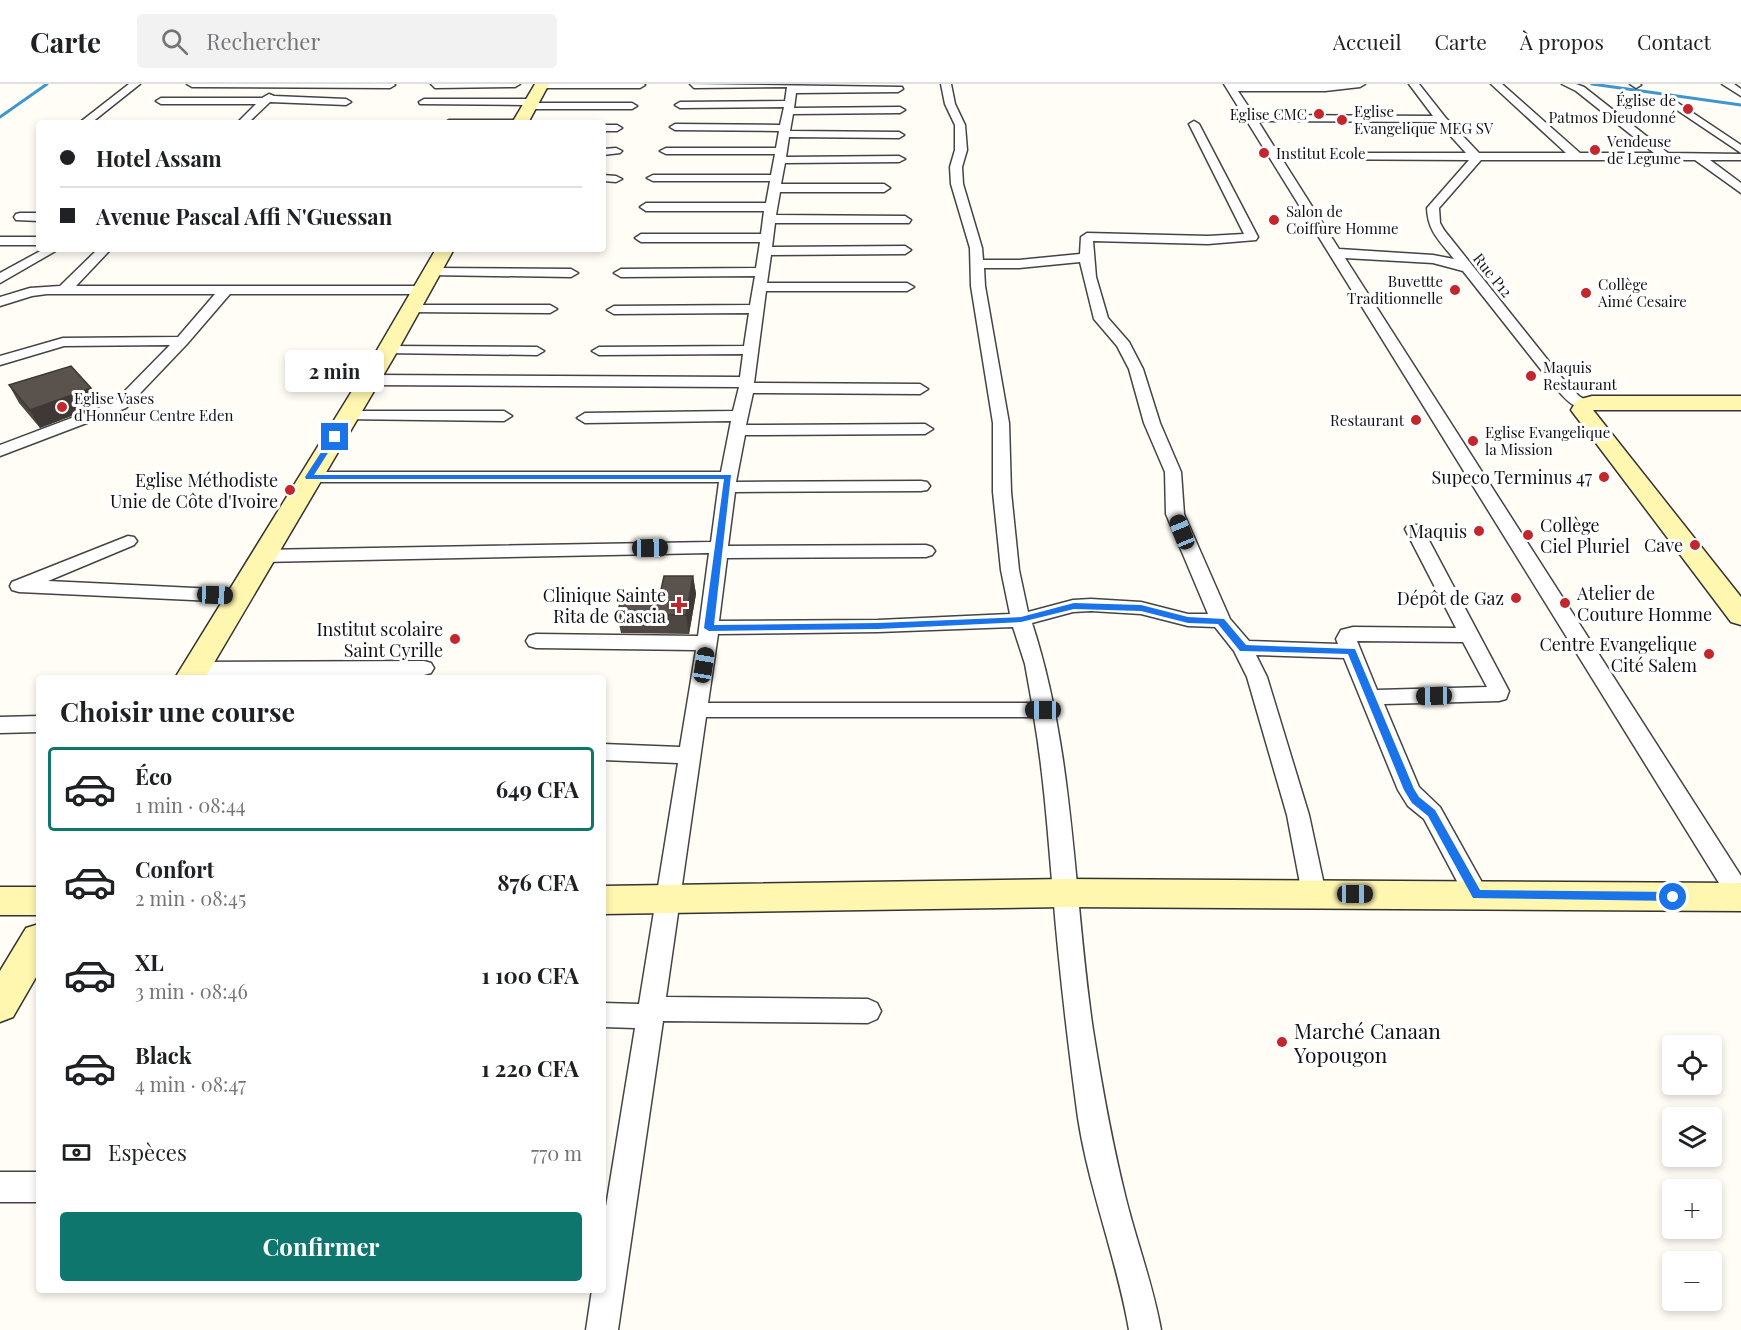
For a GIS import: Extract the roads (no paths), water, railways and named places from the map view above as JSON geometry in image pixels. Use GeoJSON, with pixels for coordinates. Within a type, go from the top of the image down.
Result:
{"type":"FeatureCollection","features":[{"type":"Feature","properties":{"kind":"street"},"geometry":{"type":"LineString","coordinates":[[88,120],[135,84]]}},
{"type":"Feature","properties":{"kind":"street"},"geometry":{"type":"LineString","coordinates":[[192,84],[390,85]]}},
{"type":"Feature","properties":{"kind":"street"},"geometry":{"type":"LineString","coordinates":[[246,120],[282,84]]}},
{"type":"Feature","properties":{"kind":"street"},"geometry":{"type":"LineString","coordinates":[[435,85],[515,84]]}},
{"type":"Feature","properties":{"kind":"street"},"geometry":{"type":"LineString","coordinates":[[522,120],[542,84],[640,85]]}},
{"type":"Feature","properties":{"kind":"street"},"geometry":{"type":"LineString","coordinates":[[946,84],[950,104],[960,125],[961,150],[956,168],[957,184],[976,248],[984,331],[1001,423],[1002,492],[1010,570],[1021,620],[1035,664],[1061,830],[1078,1014],[1094,1122],[1112,1203],[1138,1291],[1145,1330]]}},
{"type":"Feature","properties":{"kind":"street"},"geometry":{"type":"LineString","coordinates":[[1230,86],[1325,88],[1360,84]]}},
{"type":"Feature","properties":{"kind":"street"},"geometry":{"type":"LineString","coordinates":[[1414,84],[1441,119],[1477,158]]}},
{"type":"Feature","properties":{"kind":"street"},"geometry":{"type":"LineString","coordinates":[[1496,84],[1576,156]]}},
{"type":"Feature","properties":{"kind":"street"},"geometry":{"type":"LineString","coordinates":[[1566,84],[1580,89],[1665,157]]}},
{"type":"Feature","properties":{"kind":"street"},"geometry":{"type":"LineString","coordinates":[[1727,84],[1741,93]]}},
{"type":"Feature","properties":{"kind":"street"},"geometry":{"type":"LineString","coordinates":[[694,85],[787,116],[899,159]]}},
{"type":"Feature","properties":{"kind":"street"},"geometry":{"type":"LineString","coordinates":[[1230,86],[1741,897]]}},
{"type":"Feature","properties":{"kind":"street"},"geometry":{"type":"LineString","coordinates":[[666,151],[787,116],[898,89]]}},
{"type":"Feature","properties":{"kind":"street"},"geometry":{"type":"LineString","coordinates":[[161,101],[346,102]]}},
{"type":"Feature","properties":{"kind":"street"},"geometry":{"type":"LineString","coordinates":[[424,102],[633,106]]}},
{"type":"Feature","properties":{"kind":"street"},"geometry":{"type":"LineString","coordinates":[[1675,104],[1741,150]]}},
{"type":"Feature","properties":{"kind":"street"},"geometry":{"type":"LineString","coordinates":[[680,105],[787,116],[899,135]]}},
{"type":"Feature","properties":{"kind":"street"},"geometry":{"type":"LineString","coordinates":[[675,127],[787,116],[900,110]]}},
{"type":"Feature","properties":{"kind":"street"},"geometry":{"type":"LineString","coordinates":[[606,1281],[613,1196],[668,900],[708,635],[727,482],[740,423],[770,213],[787,116]]}},
{"type":"Feature","properties":{"kind":"street"},"geometry":{"type":"LineString","coordinates":[[1250,118],[1441,119]]}},
{"type":"Feature","properties":{"kind":"street"},"geometry":{"type":"LineString","coordinates":[[1194,124],[1252,237],[1208,240],[1087,237],[1086,257],[1101,319],[1124,345],[1136,369],[1152,423],[1173,472],[1175,514],[1221,621],[1243,648],[1257,677],[1298,815],[1314,894]]}},
{"type":"Feature","properties":{"kind":"street"},"geometry":{"type":"LineString","coordinates":[[606,128],[617,128]]}},
{"type":"Feature","properties":{"kind":"street"},"geometry":{"type":"LineString","coordinates":[[606,152],[616,152]]}},
{"type":"Feature","properties":{"kind":"street"},"geometry":{"type":"LineString","coordinates":[[1274,156],[1741,157]]}},
{"type":"Feature","properties":{"kind":"street"},"geometry":{"type":"LineString","coordinates":[[1698,157],[1741,189]]}},
{"type":"Feature","properties":{"kind":"street","name":"Rue P12"},"geometry":{"type":"LineString","coordinates":[[1477,158],[1433,208],[1434,223],[1464,267],[1566,392],[1585,405]]}},
{"type":"Feature","properties":{"kind":"street"},"geometry":{"type":"LineString","coordinates":[[606,178],[616,178]]}},
{"type":"Feature","properties":{"kind":"street"},"geometry":{"type":"LineString","coordinates":[[653,178],[884,188]]}},
{"type":"Feature","properties":{"kind":"street"},"geometry":{"type":"LineString","coordinates":[[646,207],[905,220]]}},
{"type":"Feature","properties":{"kind":"street"},"geometry":{"type":"LineString","coordinates":[[20,217],[36,217]]}},
{"type":"Feature","properties":{"kind":"street"},"geometry":{"type":"LineString","coordinates":[[641,238],[905,250]]}},
{"type":"Feature","properties":{"kind":"street"},"geometry":{"type":"LineString","coordinates":[[0,241],[36,241]]}},
{"type":"Feature","properties":{"kind":"street"},"geometry":{"type":"LineString","coordinates":[[0,279],[48,252]]}},
{"type":"Feature","properties":{"kind":"street"},"geometry":{"type":"LineString","coordinates":[[65,289],[102,252]]}},
{"type":"Feature","properties":{"kind":"street"},"geometry":{"type":"LineString","coordinates":[[193,673],[236,596],[371,380],[444,252]]}},
{"type":"Feature","properties":{"kind":"street"},"geometry":{"type":"LineString","coordinates":[[1335,252],[1361,257],[1436,258],[1464,267]]}},
{"type":"Feature","properties":{"kind":"street"},"geometry":{"type":"LineString","coordinates":[[977,264],[1019,264],[1086,257]]}},
{"type":"Feature","properties":{"kind":"street"},"geometry":{"type":"LineString","coordinates":[[0,262],[24,266]]}},
{"type":"Feature","properties":{"kind":"street"},"geometry":{"type":"LineString","coordinates":[[0,289],[30,292],[65,289],[422,290],[571,273]]}},
{"type":"Feature","properties":{"kind":"street"},"geometry":{"type":"LineString","coordinates":[[621,273],[908,287]]}},
{"type":"Feature","properties":{"kind":"street"},"geometry":{"type":"LineString","coordinates":[[422,290],[550,309]]}},
{"type":"Feature","properties":{"kind":"street"},"geometry":{"type":"LineString","coordinates":[[0,451],[120,405],[182,341],[225,291]]}},
{"type":"Feature","properties":{"kind":"street"},"geometry":{"type":"LineString","coordinates":[[0,302],[30,292]]}},
{"type":"Feature","properties":{"kind":"street"},"geometry":{"type":"LineString","coordinates":[[614,310],[758,309]]}},
{"type":"Feature","properties":{"kind":"street"},"geometry":{"type":"LineString","coordinates":[[0,362],[63,342],[182,341]]}},
{"type":"Feature","properties":{"kind":"street"},"geometry":{"type":"LineString","coordinates":[[388,350],[537,351]]}},
{"type":"Feature","properties":{"kind":"street"},"geometry":{"type":"LineString","coordinates":[[599,351],[751,350]]}},
{"type":"Feature","properties":{"kind":"street"},"geometry":{"type":"LineString","coordinates":[[371,380],[920,389]]}},
{"type":"Feature","properties":{"kind":"street"},"geometry":{"type":"LineString","coordinates":[[1741,403],[1585,405],[1582,410],[1741,616]]}},
{"type":"Feature","properties":{"kind":"street"},"geometry":{"type":"LineString","coordinates":[[347,416],[504,416]]}},
{"type":"Feature","properties":{"kind":"street"},"geometry":{"type":"LineString","coordinates":[[585,418],[925,429]]}},
{"type":"Feature","properties":{"kind":"street"},"geometry":{"type":"LineString","coordinates":[[309,477],[921,486]]}},
{"type":"Feature","properties":{"kind":"street"},"geometry":{"type":"LineString","coordinates":[[1372,697],[1499,694],[1414,529]]}},
{"type":"Feature","properties":{"kind":"street"},"geometry":{"type":"LineString","coordinates":[[128,541],[19,586],[236,596]]}},
{"type":"Feature","properties":{"kind":"street"},"geometry":{"type":"LineString","coordinates":[[261,556],[718,549],[926,551]]}},
{"type":"Feature","properties":{"kind":"street"},"geometry":{"type":"LineString","coordinates":[[536,641],[1021,620],[1074,606],[1091,605],[1141,608],[1188,620],[1221,621]]}},
{"type":"Feature","properties":{"kind":"street"},"geometry":{"type":"LineString","coordinates":[[1468,635],[1353,633],[1346,636],[1409,790],[1416,800],[1432,813],[1477,895]]}},
{"type":"Feature","properties":{"kind":"street"},"geometry":{"type":"LineString","coordinates":[[1243,648],[1352,651]]}},
{"type":"Feature","properties":{"kind":"street"},"geometry":{"type":"LineString","coordinates":[[193,673],[424,668]]}},
{"type":"Feature","properties":{"kind":"street"},"geometry":{"type":"LineString","coordinates":[[697,710],[1043,710]]}},
{"type":"Feature","properties":{"kind":"street"},"geometry":{"type":"LineString","coordinates":[[0,724],[36,724]]}},
{"type":"Feature","properties":{"kind":"street"},"geometry":{"type":"LineString","coordinates":[[606,752],[690,755]]}},
{"type":"Feature","properties":{"kind":"street"},"geometry":{"type":"LineString","coordinates":[[606,900],[1065,892],[1741,897]]}},
{"type":"Feature","properties":{"kind":"street"},"geometry":{"type":"LineString","coordinates":[[0,901],[36,901]]}},
{"type":"Feature","properties":{"kind":"street"},"geometry":{"type":"LineString","coordinates":[[0,1005],[36,944]]}},
{"type":"Feature","properties":{"kind":"street"},"geometry":{"type":"LineString","coordinates":[[606,1015],[649,1012],[868,1011]]}},
{"type":"Feature","properties":{"kind":"street"},"geometry":{"type":"LineString","coordinates":[[0,1187],[36,1187]]}},
{"type":"Feature","properties":{"kind":"street"},"geometry":{"type":"LineString","coordinates":[[602,1330],[605,1293]]}},
{"type":"Feature","properties":{"kind":"waterway"},"geometry":{"type":"LineString","coordinates":[[0,117],[47,84]]}},
{"type":"Feature","properties":{"kind":"waterway"},"geometry":{"type":"LineString","coordinates":[[1592,84],[1741,105]]}},
{"type":"Feature","properties":{"kind":"place","name":"Église de Patmos Dieudonné"},"geometry":{"type":"Point","coordinates":[1688,109]}},
{"type":"Feature","properties":{"kind":"place","name":"Eglise CMC"},"geometry":{"type":"Point","coordinates":[1319,114]}},
{"type":"Feature","properties":{"kind":"place","name":"Eglise Evangelique MEG SV"},"geometry":{"type":"Point","coordinates":[1342,120]}},
{"type":"Feature","properties":{"kind":"place","name":"Vendeuse de Legume"},"geometry":{"type":"Point","coordinates":[1595,150]}},
{"type":"Feature","properties":{"kind":"place","name":"Institut Ecole"},"geometry":{"type":"Point","coordinates":[1264,153]}},
{"type":"Feature","properties":{"kind":"place","name":"Salon de Coiffure Homme"},"geometry":{"type":"Point","coordinates":[1274,220]}},
{"type":"Feature","properties":{"kind":"place","name":"Buvettte Traditionnelle"},"geometry":{"type":"Point","coordinates":[1455,290]}},
{"type":"Feature","properties":{"kind":"place","name":"Collège Aimé Cesaire"},"geometry":{"type":"Point","coordinates":[1586,293]}},
{"type":"Feature","properties":{"kind":"place","name":"Maquis Restaurant"},"geometry":{"type":"Point","coordinates":[1531,376]}},
{"type":"Feature","properties":{"kind":"place","name":"Eglise Vases d'Honneur Centre Eden"},"geometry":{"type":"Point","coordinates":[62,407]}},
{"type":"Feature","properties":{"kind":"place","name":"Restaurant"},"geometry":{"type":"Point","coordinates":[1416,420]}},
{"type":"Feature","properties":{"kind":"place","name":"Eglise Evangelique la Mission"},"geometry":{"type":"Point","coordinates":[1473,441]}},
{"type":"Feature","properties":{"kind":"place","name":"Supeco Terminus 47"},"geometry":{"type":"Point","coordinates":[1604,477]}},
{"type":"Feature","properties":{"kind":"place","name":"Eglise Méthodiste Unie de Côte d'Ivoire"},"geometry":{"type":"Point","coordinates":[290,490]}},
{"type":"Feature","properties":{"kind":"place","name":"Maquis"},"geometry":{"type":"Point","coordinates":[1479,531]}},
{"type":"Feature","properties":{"kind":"place","name":"Collège Ciel Pluriel"},"geometry":{"type":"Point","coordinates":[1528,535]}},
{"type":"Feature","properties":{"kind":"place","name":"Cave"},"geometry":{"type":"Point","coordinates":[1695,545]}},
{"type":"Feature","properties":{"kind":"place","name":"Dépôt de Gaz"},"geometry":{"type":"Point","coordinates":[1516,598]}},
{"type":"Feature","properties":{"kind":"place","name":"Atelier de Couture Homme"},"geometry":{"type":"Point","coordinates":[1565,603]}},
{"type":"Feature","properties":{"kind":"place","name":"Clinique Sainte Rita de Cascia"},"geometry":{"type":"Point","coordinates":[679,605]}},
{"type":"Feature","properties":{"kind":"place","name":"Institut scolaire Saint Cyrille"},"geometry":{"type":"Point","coordinates":[455,639]}},
{"type":"Feature","properties":{"kind":"place","name":"Centre Evangelique Cité Salem"},"geometry":{"type":"Point","coordinates":[1709,654]}},
{"type":"Feature","properties":{"kind":"place","name":"Marché Canaan Yopougon"},"geometry":{"type":"Point","coordinates":[1282,1042]}}]}
